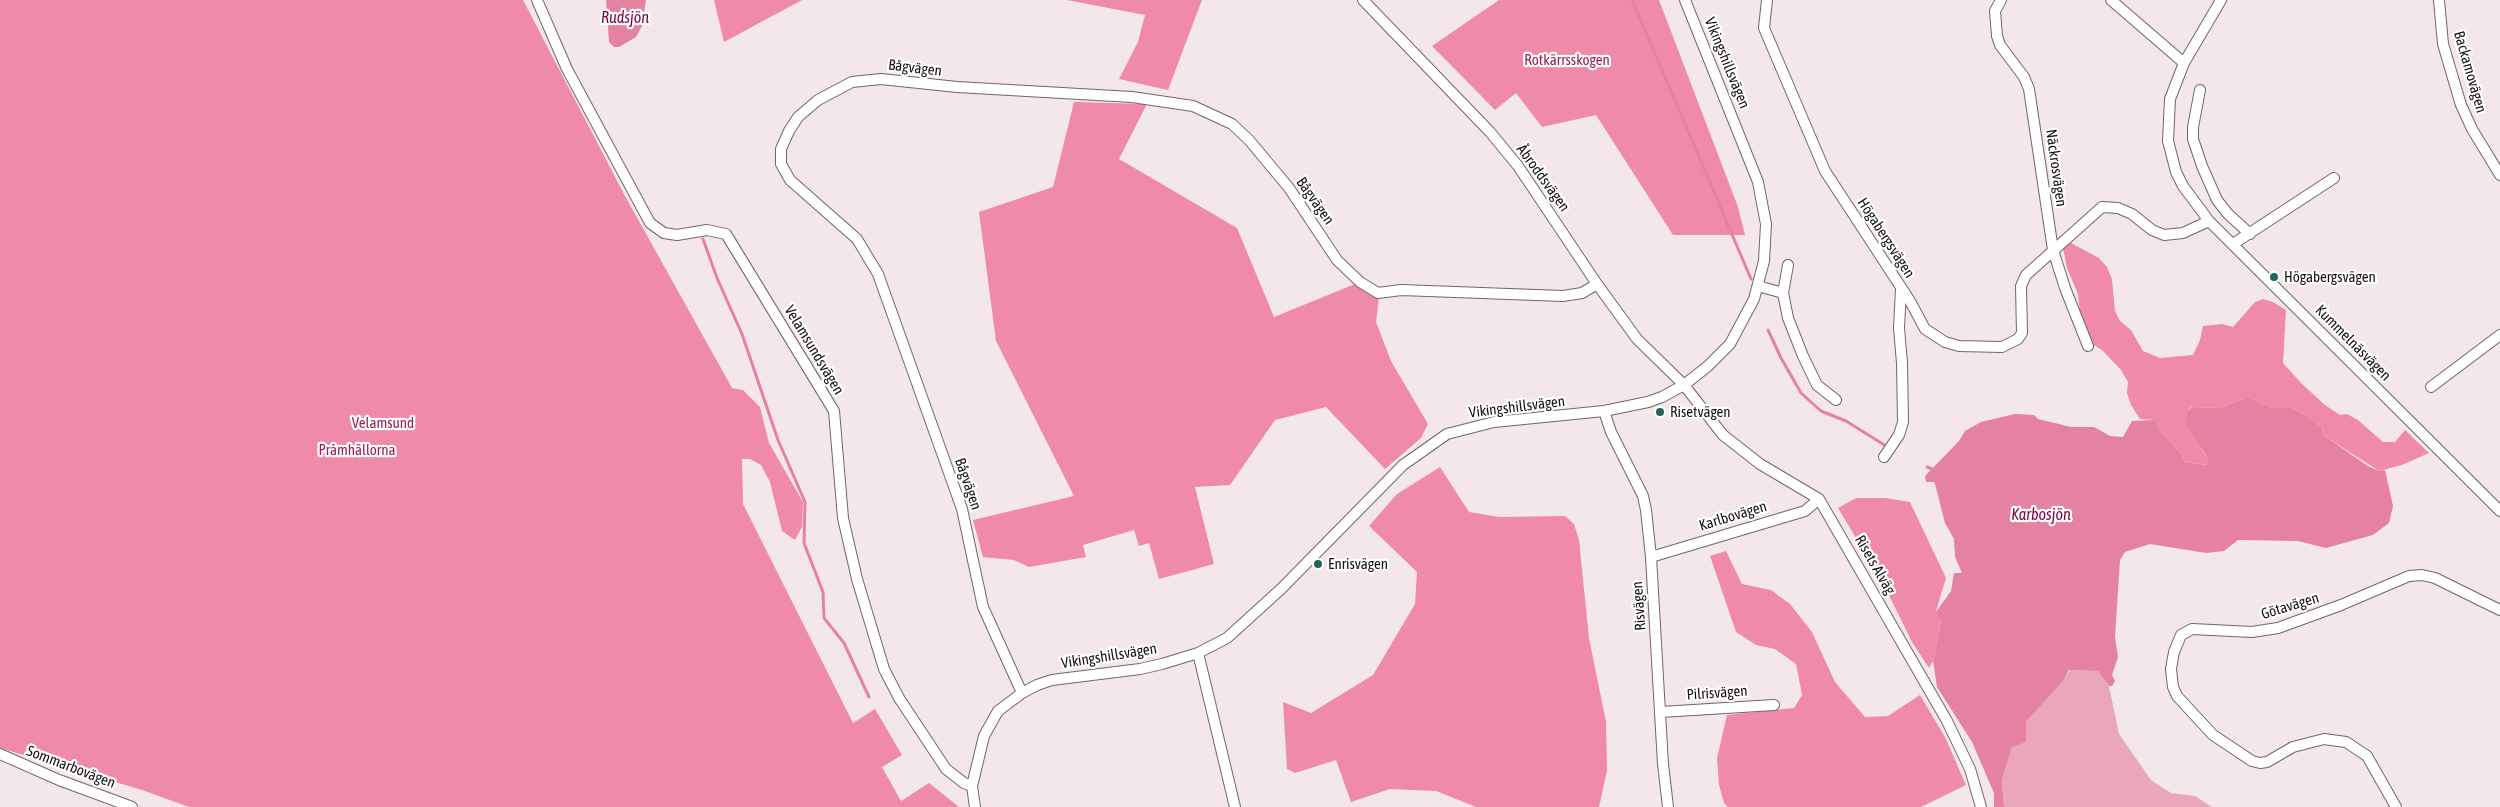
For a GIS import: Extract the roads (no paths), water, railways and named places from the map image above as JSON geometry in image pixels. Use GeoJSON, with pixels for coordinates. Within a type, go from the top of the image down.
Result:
{"type":"FeatureCollection","features":[{"type":"Feature","properties":{"kind":"street","name":"Velamsundsvägen"},"geometry":{"type":"LineString","coordinates":[[537,0],[566,69],[650,223],[664,234],[707,230],[726,234],[834,411],[842,518],[857,579],[884,668],[899,698],[946,770],[964,783],[972,786]]}},
{"type":"Feature","properties":{"kind":"street","name":"Åbroddsvägen"},"geometry":{"type":"LineString","coordinates":[[1363,0],[1490,132],[1518,166],[1597,284],[1637,339],[1684,385]]}},
{"type":"Feature","properties":{"kind":"street","name":"Vikingshillsvägen"},"geometry":{"type":"LineString","coordinates":[[975,807],[972,786],[982,742],[989,724],[998,711],[1022,692],[1037,684],[1052,680],[1140,669],[1198,652],[1226,638],[1262,608],[1404,465],[1447,434],[1494,422],[1604,411],[1648,402],[1684,385],[1721,354],[1735,338],[1750,310],[1758,286],[1766,237],[1758,182],[1684,0]]}},
{"type":"Feature","properties":{"kind":"street","name":"Högabergsvägen"},"geometry":{"type":"LineString","coordinates":[[1767,0],[1764,28],[1825,171],[1925,329],[1934,336],[1959,346],[2002,347],[2010,345],[2022,333],[2021,286],[2026,275],[2102,208],[2118,208],[2132,214],[2152,230],[2164,235],[2183,233],[2208,221]]}},
{"type":"Feature","properties":{"kind":"street","name":"Näckrosvägen"},"geometry":{"type":"LineString","coordinates":[[2001,0],[1995,12],[1994,24],[2000,45],[2024,76],[2032,102],[2037,156],[2053,250],[2064,288],[2088,346]]}},
{"type":"Feature","properties":{"kind":"street"},"geometry":{"type":"LineString","coordinates":[[2111,0],[2150,31],[2184,63]]}},
{"type":"Feature","properties":{"kind":"street","name":"Kummelnäsvägen"},"geometry":{"type":"LineString","coordinates":[[2221,0],[2184,63],[2170,98],[2168,141],[2176,172],[2191,200],[2208,221],[2500,511]]}},
{"type":"Feature","properties":{"kind":"street","name":"Backamovägen"},"geometry":{"type":"LineString","coordinates":[[2439,0],[2443,44],[2461,105],[2472,128],[2500,175]]}},
{"type":"Feature","properties":{"kind":"street","name":"Bågvägen"},"geometry":{"type":"LineString","coordinates":[[1022,692],[983,607],[962,509],[878,274],[857,239],[790,180],[781,164],[781,149],[789,131],[798,118],[818,100],[852,82],[881,79],[909,84],[1132,97],[1193,106],[1232,124],[1250,140],[1289,188],[1337,260],[1360,282],[1378,293],[1401,290],[1563,296],[1582,293],[1597,284]]}},
{"type":"Feature","properties":{"kind":"street"},"geometry":{"type":"LineString","coordinates":[[2200,90],[2193,127],[2193,139],[2202,166],[2217,200],[2228,214],[2250,234]]}},
{"type":"Feature","properties":{"kind":"street"},"geometry":{"type":"LineString","coordinates":[[2232,244],[2334,178]]}},
{"type":"Feature","properties":{"kind":"street"},"geometry":{"type":"LineString","coordinates":[[1788,264],[1783,293],[1788,318],[1803,356],[1818,385],[1836,400]]}},
{"type":"Feature","properties":{"kind":"street"},"geometry":{"type":"LineString","coordinates":[[1758,286],[1783,293]]}},
{"type":"Feature","properties":{"kind":"street"},"geometry":{"type":"LineString","coordinates":[[1884,457],[1899,435],[1903,422],[1902,363],[1899,328],[1901,289]]}},
{"type":"Feature","properties":{"kind":"street"},"geometry":{"type":"LineString","coordinates":[[2432,387],[2500,335]]}},
{"type":"Feature","properties":{"kind":"street","name":"Risets Alväg"},"geometry":{"type":"LineString","coordinates":[[1684,385],[1708,419],[1740,451],[1819,499],[1947,721],[1970,769],[1982,807]]}},
{"type":"Feature","properties":{"kind":"street","name":"Risvägen"},"geometry":{"type":"LineString","coordinates":[[1604,411],[1613,437],[1643,496],[1651,557],[1663,764],[1668,807]]}},
{"type":"Feature","properties":{"kind":"street","name":"Karlbovägen"},"geometry":{"type":"LineString","coordinates":[[1651,557],[1805,511],[1819,499]]}},
{"type":"Feature","properties":{"kind":"street","name":"Götavägen"},"geometry":{"type":"LineString","coordinates":[[2396,807],[2367,756],[2346,742],[2324,739],[2293,747],[2267,762],[2252,761],[2213,736],[2177,696],[2171,678],[2177,642],[2185,632],[2201,628],[2226,632],[2252,632],[2278,628],[2341,605],[2409,576],[2422,575],[2435,578],[2500,610]]}},
{"type":"Feature","properties":{"kind":"street"},"geometry":{"type":"LineString","coordinates":[[1198,652],[1235,807]]}},
{"type":"Feature","properties":{"kind":"street","name":"Pilrisvägen"},"geometry":{"type":"LineString","coordinates":[[1661,712],[1774,705]]}},
{"type":"Feature","properties":{"kind":"street","name":"Sommarbovägen"},"geometry":{"type":"LineString","coordinates":[[0,754],[50,776],[132,807]]}},
{"type":"Feature","properties":{"kind":"water","name":"Rudsjön"},"geometry":{"type":"Polygon","coordinates":[[[606,0],[646,0],[642,26],[636,37],[619,47],[614,47],[609,42],[606,0]]]}},
{"type":"Feature","properties":{"kind":"water","name":"Karbosjön"},"geometry":{"type":"Polygon","coordinates":[[[2248,397],[2272,408],[2291,408],[2306,415],[2322,428],[2323,435],[2368,466],[2379,471],[2385,470],[2393,506],[2389,523],[2373,535],[2326,548],[2298,541],[2238,540],[2224,551],[2206,553],[2150,544],[2125,552],[2120,560],[2115,637],[2118,657],[2112,675],[2115,681],[2112,686],[2109,686],[2098,671],[2069,670],[2063,681],[2026,722],[2026,742],[2012,747],[2002,780],[2004,807],[1994,807],[1994,793],[1972,742],[1937,687],[1933,661],[1941,621],[1936,612],[1951,591],[1954,573],[1962,573],[1955,557],[1954,539],[1945,523],[1935,484],[1934,482],[1926,482],[1925,476],[1959,441],[1965,431],[1981,422],[2015,414],[2034,415],[2038,419],[2071,427],[2094,427],[2110,436],[2123,437],[2132,421],[2155,420],[2161,432],[2181,453],[2185,462],[2207,465],[2208,459],[2186,423],[2188,411],[2192,407],[2220,408],[2248,397]]]}},
{"type":"Feature","properties":{"kind":"waterway"},"geometry":{"type":"LineString","coordinates":[[1632,0],[1751,279]]}},
{"type":"Feature","properties":{"kind":"waterway"},"geometry":{"type":"LineString","coordinates":[[703,239],[717,278],[742,334],[778,440],[805,502],[804,543],[823,592],[824,618],[844,643],[869,697]]}},
{"type":"Feature","properties":{"kind":"waterway"},"geometry":{"type":"LineString","coordinates":[[1768,330],[1801,393],[1821,411],[1846,421],[1886,446]]}},
{"type":"Feature","properties":{"kind":"waterway"},"geometry":{"type":"LineString","coordinates":[[1927,467],[1932,469]]}},
{"type":"Feature","properties":{"kind":"place","name":"Högabergsvägen"},"geometry":{"type":"Point","coordinates":[2274,277]}},
{"type":"Feature","properties":{"kind":"place","name":"Risetvägen"},"geometry":{"type":"Point","coordinates":[1660,412]}},
{"type":"Feature","properties":{"kind":"place","name":"Enrisvägen"},"geometry":{"type":"Point","coordinates":[1318,564]}},
{"type":"Feature","properties":{"kind":"park label","name":"Rotkärrsskogen"},"geometry":{"type":"Point","coordinates":[1567,60]}},
{"type":"Feature","properties":{"kind":"park label","name":"Velamsund"},"geometry":{"type":"Point","coordinates":[383,423]}},
{"type":"Feature","properties":{"kind":"park label","name":"Pråmhällorna"},"geometry":{"type":"Point","coordinates":[357,450]}}]}
